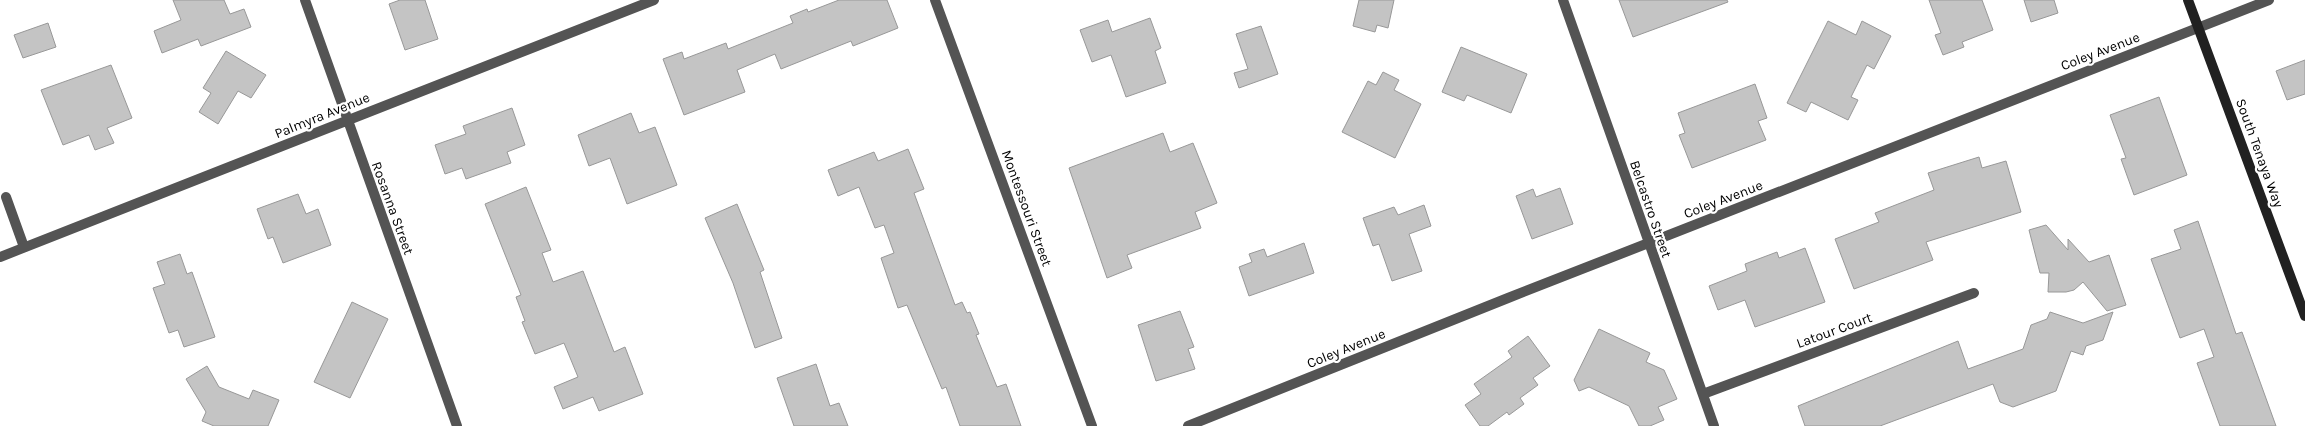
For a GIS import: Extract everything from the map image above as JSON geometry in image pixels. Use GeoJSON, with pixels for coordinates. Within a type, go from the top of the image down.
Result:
{"type":"FeatureCollection","features":[{"type":"Feature","properties":{"kind":"street","name":"Rosanna Street"},"geometry":{"type":"LineString","coordinates":[[304,0],[457,426]]}},
{"type":"Feature","properties":{"kind":"street","name":"Palmyra Avenue"},"geometry":{"type":"LineString","coordinates":[[0,257],[654,0]]}},
{"type":"Feature","properties":{"kind":"street","name":"Montessouri Street"},"geometry":{"type":"LineString","coordinates":[[935,0],[1092,426]]}},
{"type":"Feature","properties":{"kind":"street","name":"Belcastro Street"},"geometry":{"type":"LineString","coordinates":[[1563,0],[1714,426]]}},
{"type":"Feature","properties":{"kind":"street","name":"South Tenaya Way"},"geometry":{"type":"LineString","coordinates":[[2188,0],[2305,316]]}},
{"type":"Feature","properties":{"kind":"street","name":"Coley Avenue"},"geometry":{"type":"LineString","coordinates":[[1188,426],[1648,243],[2269,0]]}},
{"type":"Feature","properties":{"kind":"street"},"geometry":{"type":"LineString","coordinates":[[6,197],[24,248]]}},
{"type":"Feature","properties":{"kind":"street","name":"Latour Court"},"geometry":{"type":"LineString","coordinates":[[1703,394],[1974,292]]}},
{"type":"Feature","properties":{"kind":"building"},"geometry":{"type":"Polygon","coordinates":[[[173,0],[224,0],[230,14],[244,9],[251,27],[201,46],[198,39],[162,53],[154,31],[181,20],[173,0]]]}},
{"type":"Feature","properties":{"kind":"building"},"geometry":{"type":"Polygon","coordinates":[[[400,0],[425,0],[438,39],[405,50],[389,4],[400,0]]]}},
{"type":"Feature","properties":{"kind":"building"},"geometry":{"type":"Polygon","coordinates":[[[839,0],[887,0],[898,28],[853,46],[851,41],[781,69],[775,54],[737,70],[745,92],[684,115],[663,59],[682,52],[684,59],[726,43],[728,49],[793,23],[790,16],[807,9],[808,12],[839,0]]]}},
{"type":"Feature","properties":{"kind":"building"},"geometry":{"type":"Polygon","coordinates":[[[1359,0],[1394,0],[1388,28],[1377,25],[1375,32],[1353,26],[1359,0]]]}},
{"type":"Feature","properties":{"kind":"building"},"geometry":{"type":"Polygon","coordinates":[[[1619,0],[1727,0],[1728,2],[1633,37],[1619,0]]]}},
{"type":"Feature","properties":{"kind":"building"},"geometry":{"type":"Polygon","coordinates":[[[1929,0],[1982,0],[1993,30],[1962,42],[1964,47],[1943,55],[1935,35],[1941,33],[1929,0]]]}},
{"type":"Feature","properties":{"kind":"building"},"geometry":{"type":"Polygon","coordinates":[[[2024,0],[2054,0],[2058,13],[2031,22],[2024,0]]]}},
{"type":"Feature","properties":{"kind":"building"},"geometry":{"type":"Polygon","coordinates":[[[1150,18],[1161,48],[1155,51],[1166,83],[1126,97],[1111,55],[1092,62],[1080,30],[1108,20],[1112,32],[1150,18]]]}},
{"type":"Feature","properties":{"kind":"building"},"geometry":{"type":"Polygon","coordinates":[[[1828,21],[1856,35],[1862,21],[1891,36],[1874,69],[1867,65],[1851,97],[1858,100],[1848,120],[1811,102],[1806,112],[1787,103],[1828,21]]]}},
{"type":"Feature","properties":{"kind":"building"},"geometry":{"type":"Polygon","coordinates":[[[48,23],[56,47],[23,58],[14,35],[48,23]]]}},
{"type":"Feature","properties":{"kind":"building"},"geometry":{"type":"Polygon","coordinates":[[[1261,26],[1278,74],[1239,88],[1234,73],[1248,69],[1236,34],[1261,26]]]}},
{"type":"Feature","properties":{"kind":"building"},"geometry":{"type":"Polygon","coordinates":[[[1461,47],[1527,74],[1511,113],[1467,95],[1464,101],[1442,92],[1461,47]]]}},
{"type":"Feature","properties":{"kind":"building"},"geometry":{"type":"Polygon","coordinates":[[[226,51],[266,75],[251,98],[238,91],[218,124],[199,112],[211,93],[203,88],[226,51]]]}},
{"type":"Feature","properties":{"kind":"building"},"geometry":{"type":"Polygon","coordinates":[[[2305,60],[2305,94],[2287,100],[2276,71],[2305,60]]]}},
{"type":"Feature","properties":{"kind":"building"},"geometry":{"type":"Polygon","coordinates":[[[111,65],[132,118],[107,128],[114,143],[95,150],[89,135],[63,145],[41,90],[111,65]]]}},
{"type":"Feature","properties":{"kind":"building"},"geometry":{"type":"Polygon","coordinates":[[[1383,72],[1399,80],[1394,90],[1421,104],[1395,158],[1342,132],[1368,81],[1376,85],[1383,72]]]}},
{"type":"Feature","properties":{"kind":"building"},"geometry":{"type":"Polygon","coordinates":[[[1755,84],[1767,118],[1758,121],[1766,140],[1692,168],[1679,135],[1685,133],[1678,113],[1755,84]]]}},
{"type":"Feature","properties":{"kind":"building"},"geometry":{"type":"Polygon","coordinates":[[[2159,97],[2187,175],[2134,195],[2121,159],[2126,158],[2110,115],[2159,97]]]}},
{"type":"Feature","properties":{"kind":"building"},"geometry":{"type":"Polygon","coordinates":[[[512,108],[525,145],[507,152],[511,163],[466,179],[462,168],[445,174],[435,145],[466,134],[463,126],[512,108]]]}},
{"type":"Feature","properties":{"kind":"building"},"geometry":{"type":"Polygon","coordinates":[[[631,113],[639,133],[655,127],[677,185],[627,204],[610,158],[589,166],[578,135],[631,113]]]}},
{"type":"Feature","properties":{"kind":"building"},"geometry":{"type":"Polygon","coordinates":[[[1163,133],[1170,152],[1193,143],[1217,203],[1195,212],[1201,228],[1127,255],[1132,268],[1107,278],[1069,168],[1163,133]]]}},
{"type":"Feature","properties":{"kind":"building"},"geometry":{"type":"Polygon","coordinates":[[[908,149],[924,189],[914,193],[955,305],[962,302],[967,313],[970,312],[979,334],[976,335],[997,387],[1006,384],[1021,426],[960,426],[946,387],[942,389],[907,305],[898,308],[881,258],[894,253],[884,225],[875,228],[859,187],[838,196],[828,170],[874,152],[878,161],[908,149]]]}},
{"type":"Feature","properties":{"kind":"building"},"geometry":{"type":"Polygon","coordinates":[[[1979,157],[1982,168],[2006,161],[2021,212],[1926,242],[1933,260],[1854,289],[1835,239],[1879,222],[1875,213],[1934,190],[1928,173],[1979,157]]]}},
{"type":"Feature","properties":{"kind":"building"},"geometry":{"type":"Polygon","coordinates":[[[526,187],[551,250],[542,253],[553,282],[583,271],[614,352],[625,347],[643,394],[599,411],[593,397],[563,409],[554,387],[578,377],[564,343],[535,354],[522,322],[525,321],[516,297],[521,295],[485,204],[526,187]]]}},
{"type":"Feature","properties":{"kind":"building"},"geometry":{"type":"Polygon","coordinates":[[[1560,188],[1573,224],[1532,239],[1516,196],[1533,189],[1536,197],[1560,188]]]}},
{"type":"Feature","properties":{"kind":"building"},"geometry":{"type":"Polygon","coordinates":[[[298,194],[306,214],[318,209],[331,245],[283,263],[273,237],[268,239],[257,209],[298,194]]]}},
{"type":"Feature","properties":{"kind":"building"},"geometry":{"type":"Polygon","coordinates":[[[737,204],[764,270],[760,272],[782,338],[755,348],[733,283],[705,218],[737,204]]]}},
{"type":"Feature","properties":{"kind":"building"},"geometry":{"type":"Polygon","coordinates":[[[1424,205],[1431,226],[1409,234],[1422,271],[1392,281],[1379,244],[1373,246],[1363,218],[1394,207],[1398,215],[1424,205]]]}},
{"type":"Feature","properties":{"kind":"building"},"geometry":{"type":"Polygon","coordinates":[[[2198,221],[2236,334],[2242,332],[2276,426],[2220,426],[2197,363],[2214,357],[2204,329],[2180,338],[2151,259],[2181,249],[2174,230],[2198,221]]]}},
{"type":"Feature","properties":{"kind":"building"},"geometry":{"type":"Polygon","coordinates":[[[2046,225],[2068,250],[2068,239],[2089,262],[2109,255],[2126,305],[2107,311],[2083,282],[2074,290],[2048,292],[2049,273],[2040,273],[2029,230],[2046,225]]]}},
{"type":"Feature","properties":{"kind":"building"},"geometry":{"type":"Polygon","coordinates":[[[1304,243],[1314,273],[1249,296],[1239,267],[1252,262],[1249,254],[1264,249],[1267,257],[1304,243]]]}},
{"type":"Feature","properties":{"kind":"building"},"geometry":{"type":"Polygon","coordinates":[[[1805,248],[1825,302],[1755,327],[1745,300],[1718,310],[1709,286],[1747,271],[1745,264],[1777,252],[1779,258],[1805,248]]]}},
{"type":"Feature","properties":{"kind":"building"},"geometry":{"type":"Polygon","coordinates":[[[180,254],[187,274],[192,272],[215,337],[184,347],[178,330],[169,333],[153,288],[165,284],[157,262],[180,254]]]}},
{"type":"Feature","properties":{"kind":"building"},"geometry":{"type":"Polygon","coordinates":[[[352,302],[388,319],[350,398],[314,382],[352,302]]]}},
{"type":"Feature","properties":{"kind":"building"},"geometry":{"type":"Polygon","coordinates":[[[1180,311],[1194,347],[1188,349],[1195,369],[1156,381],[1138,325],[1180,311]]]}},
{"type":"Feature","properties":{"kind":"building"},"geometry":{"type":"Polygon","coordinates":[[[2050,312],[2083,323],[2113,312],[2103,340],[2086,346],[2083,355],[2071,351],[2056,391],[2013,407],[2000,402],[1993,384],[1880,426],[1805,426],[1798,406],[1958,341],[1968,369],[2023,349],[2031,325],[2047,319],[2050,312]]]}},
{"type":"Feature","properties":{"kind":"building"},"geometry":{"type":"Polygon","coordinates":[[[1599,329],[1650,353],[1646,362],[1664,370],[1677,399],[1658,407],[1664,420],[1650,426],[1639,426],[1629,406],[1589,387],[1579,391],[1574,380],[1599,329]]]}},
{"type":"Feature","properties":{"kind":"building"},"geometry":{"type":"Polygon","coordinates":[[[1528,336],[1550,366],[1533,378],[1538,385],[1520,398],[1524,404],[1509,415],[1507,412],[1488,426],[1480,426],[1465,405],[1481,394],[1474,384],[1512,357],[1508,351],[1528,336]]]}},
{"type":"Feature","properties":{"kind":"building"},"geometry":{"type":"Polygon","coordinates":[[[816,364],[830,406],[839,403],[848,426],[794,426],[777,378],[816,364]]]}},
{"type":"Feature","properties":{"kind":"building"},"geometry":{"type":"Polygon","coordinates":[[[207,366],[219,387],[249,399],[253,390],[279,400],[268,426],[214,426],[202,421],[206,412],[186,379],[207,366]]]}}]}
